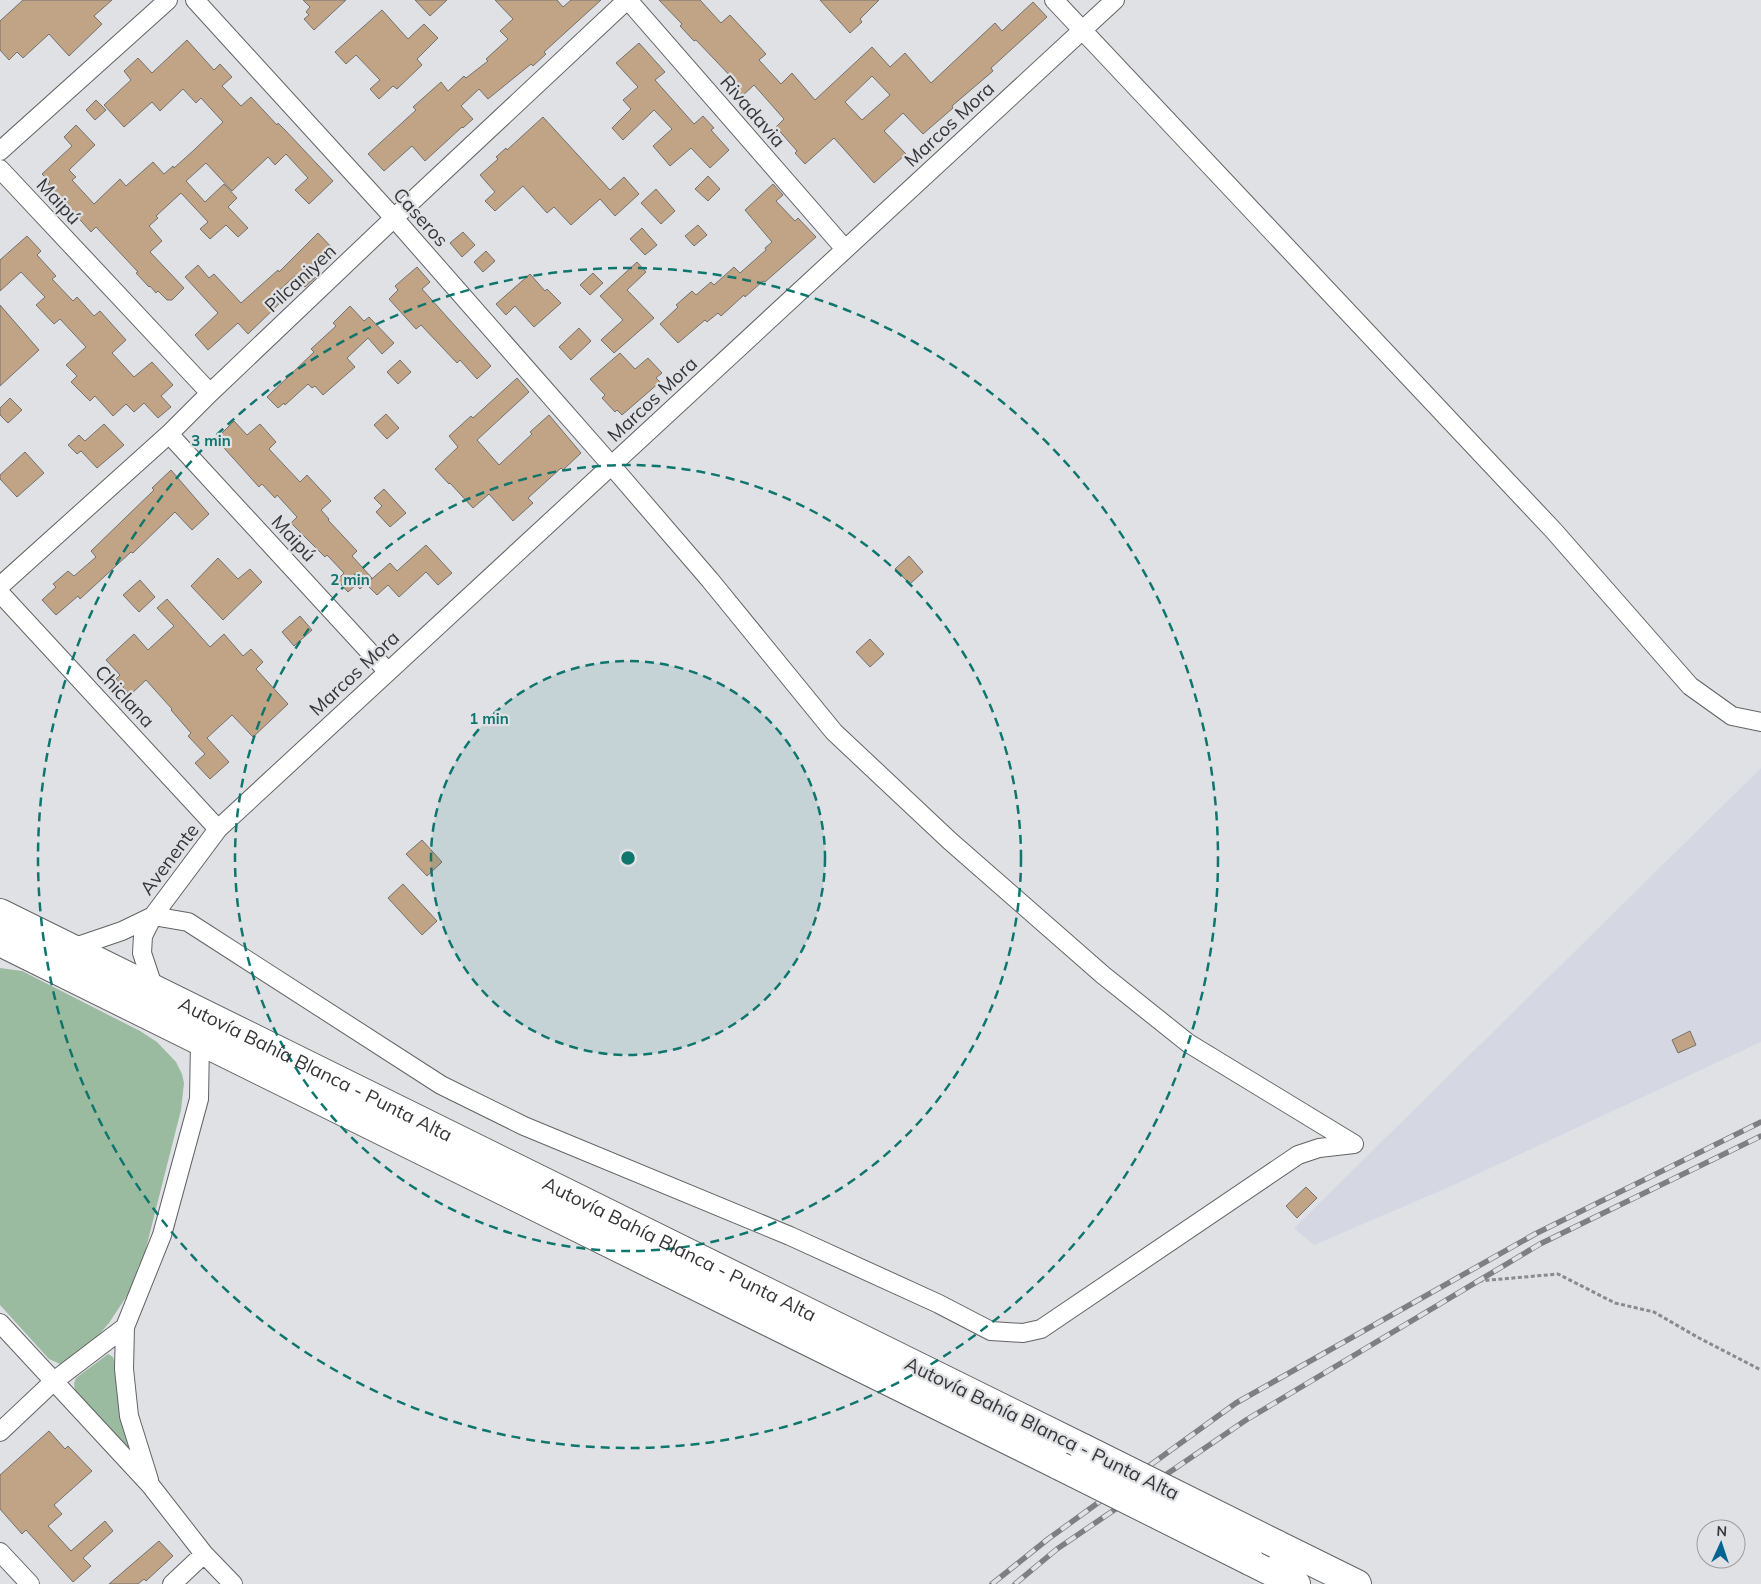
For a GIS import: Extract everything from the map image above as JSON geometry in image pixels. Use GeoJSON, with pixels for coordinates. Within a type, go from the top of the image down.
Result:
{"type":"FeatureCollection","features":[{"type":"Feature","properties":{"kind":"main road","name":"Autovía Bahía Blanca - Punta Alta"},"geometry":{"type":"LineString","coordinates":[[0,913],[1357,1584]]}},
{"type":"Feature","properties":{"kind":"main road","name":"Autovía Bahía Blanca - Punta Alta"},"geometry":{"type":"LineString","coordinates":[[0,942],[1296,1584]]}},
{"type":"Feature","properties":{"kind":"street"},"geometry":{"type":"LineString","coordinates":[[0,151],[168,0]]}},
{"type":"Feature","properties":{"kind":"street","name":"Caseros"},"geometry":{"type":"LineString","coordinates":[[153,916],[188,922],[441,1085],[482,1106],[524,1126],[790,1236],[939,1304],[991,1331],[1023,1333],[1040,1329],[1298,1155],[1319,1148],[1354,1144],[1188,1043],[1103,975],[950,841],[834,732],[710,580],[611,465],[394,218],[195,0]]}},
{"type":"Feature","properties":{"kind":"street","name":"Pilcaniyen"},"geometry":{"type":"LineString","coordinates":[[0,586],[169,434],[394,218],[628,0]]}},
{"type":"Feature","properties":{"kind":"street","name":"Rivadavia"},"geometry":{"type":"LineString","coordinates":[[628,0],[845,249]]}},
{"type":"Feature","properties":{"kind":"street"},"geometry":{"type":"LineString","coordinates":[[1054,0],[1554,531],[1690,686],[1732,716],[1761,722]]}},
{"type":"Feature","properties":{"kind":"street","name":"Marcos Mora"},"geometry":{"type":"LineString","coordinates":[[218,828],[1115,0]]}},
{"type":"Feature","properties":{"kind":"street","name":"Maipú"},"geometry":{"type":"LineString","coordinates":[[0,169],[210,393]]}},
{"type":"Feature","properties":{"kind":"street","name":"Maipú"},"geometry":{"type":"LineString","coordinates":[[169,434],[388,672]]}},
{"type":"Feature","properties":{"kind":"street","name":"Chiclana"},"geometry":{"type":"LineString","coordinates":[[0,593],[218,828]]}},
{"type":"Feature","properties":{"kind":"street","name":"Avenente"},"geometry":{"type":"LineString","coordinates":[[72,948],[122,931],[153,916],[218,828]]}},
{"type":"Feature","properties":{"kind":"street"},"geometry":{"type":"LineString","coordinates":[[153,916],[143,936],[142,953],[154,989]]}},
{"type":"Feature","properties":{"kind":"street"},"geometry":{"type":"LineString","coordinates":[[151,1486],[129,1416],[124,1369],[125,1327],[162,1235],[199,1099],[200,1041]]}},
{"type":"Feature","properties":{"kind":"street"},"geometry":{"type":"LineString","coordinates":[[0,1323],[151,1486],[204,1554],[233,1584]]}},
{"type":"Feature","properties":{"kind":"street"},"geometry":{"type":"LineString","coordinates":[[0,1432],[54,1381],[125,1327]]}},
{"type":"Feature","properties":{"kind":"street"},"geometry":{"type":"LineString","coordinates":[[0,1552],[30,1584]]}},
{"type":"Feature","properties":{"kind":"street"},"geometry":{"type":"LineString","coordinates":[[172,1584],[204,1554]]}},
{"type":"Feature","properties":{"kind":"path"},"geometry":{"type":"LineString","coordinates":[[1479,1281],[1558,1274],[1615,1303],[1654,1312],[1761,1370]]}},
{"type":"Feature","properties":{"kind":"shaded area"},"geometry":{"type":"Polygon","coordinates":[[[1761,768],[1761,1042],[1456,1184],[1314,1245],[1294,1228],[1761,768]]]}},
{"type":"Feature","properties":{"kind":"green space"},"geometry":{"type":"Polygon","coordinates":[[[0,968],[22,971],[140,1031],[157,1042],[176,1062],[184,1083],[181,1110],[144,1256],[138,1267],[134,1285],[109,1323],[97,1337],[67,1362],[60,1364],[49,1359],[0,1305],[0,968]]]}},
{"type":"Feature","properties":{"kind":"green space"},"geometry":{"type":"Polygon","coordinates":[[[108,1354],[114,1360],[116,1381],[132,1453],[75,1391],[74,1383],[76,1378],[108,1354]]]}},
{"type":"Feature","properties":{"kind":"building"},"geometry":{"type":"Polygon","coordinates":[[[23,0],[112,0],[94,16],[102,24],[69,56],[49,34],[23,58],[17,52],[9,60],[0,50],[0,21],[23,0]]]}},
{"type":"Feature","properties":{"kind":"building"},"geometry":{"type":"Polygon","coordinates":[[[303,0],[346,0],[314,30],[304,19],[309,15],[306,12],[310,7],[303,0]]]}},
{"type":"Feature","properties":{"kind":"building"},"geometry":{"type":"Polygon","coordinates":[[[415,0],[447,0],[430,16],[415,0]]]}},
{"type":"Feature","properties":{"kind":"building"},"geometry":{"type":"Polygon","coordinates":[[[495,0],[557,0],[563,7],[571,0],[601,0],[544,52],[546,54],[533,66],[531,64],[488,99],[479,89],[461,106],[473,119],[425,161],[412,146],[384,171],[368,154],[416,110],[413,107],[441,82],[448,91],[464,76],[466,78],[488,61],[486,59],[508,39],[500,31],[513,19],[495,0]]]}},
{"type":"Feature","properties":{"kind":"building"},"geometry":{"type":"Polygon","coordinates":[[[659,0],[700,0],[721,23],[730,15],[766,54],[759,60],[781,84],[792,73],[815,100],[872,47],[890,67],[905,53],[931,83],[995,23],[1002,31],[1033,2],[1047,17],[991,68],[993,71],[923,134],[903,113],[884,131],[906,154],[874,183],[834,138],[805,164],[795,153],[797,151],[776,127],[784,119],[754,85],[740,98],[730,87],[736,82],[680,26],[682,24],[659,0]],[[872,76],[845,102],[862,120],[890,95],[872,76]]]}},
{"type":"Feature","properties":{"kind":"building"},"geometry":{"type":"Polygon","coordinates":[[[820,0],[879,0],[860,19],[862,22],[850,33],[820,0]]]}},
{"type":"Feature","properties":{"kind":"building"},"geometry":{"type":"Polygon","coordinates":[[[382,10],[408,39],[424,24],[438,38],[417,59],[422,65],[397,89],[393,86],[379,99],[370,89],[380,80],[356,55],[346,64],[335,52],[382,10]]]}},
{"type":"Feature","properties":{"kind":"building"},"geometry":{"type":"Polygon","coordinates":[[[187,40],[214,70],[220,64],[232,77],[222,86],[241,106],[251,97],[333,181],[309,204],[295,190],[308,178],[286,154],[275,165],[268,157],[232,191],[206,163],[186,181],[205,202],[224,184],[237,198],[228,207],[248,228],[238,237],[226,225],[210,239],[200,229],[208,222],[181,193],[156,216],[158,218],[149,226],[162,241],[150,252],[184,288],[172,300],[167,300],[158,291],[156,293],[149,287],[136,273],[138,272],[96,227],[91,232],[48,184],[50,182],[42,174],[72,146],[64,137],[76,125],[95,145],[69,170],[76,177],[72,180],[94,204],[120,179],[126,186],[153,162],[164,174],[173,166],[174,168],[194,150],[223,122],[201,98],[196,103],[183,89],[160,111],[152,102],[124,127],[104,105],[131,80],[124,71],[138,58],[152,73],[187,40]]]}},
{"type":"Feature","properties":{"kind":"building"},"geometry":{"type":"Polygon","coordinates":[[[639,43],[665,72],[655,80],[694,124],[703,116],[714,128],[711,130],[729,150],[710,168],[691,148],[670,166],[653,146],[672,129],[654,110],[623,140],[612,128],[631,109],[623,100],[638,87],[616,63],[639,43]]]}},
{"type":"Feature","properties":{"kind":"building"},"geometry":{"type":"Polygon","coordinates":[[[96,100],[106,110],[95,120],[86,110],[96,100]]]}},
{"type":"Feature","properties":{"kind":"building"},"geometry":{"type":"Polygon","coordinates":[[[543,117],[610,190],[624,177],[639,194],[615,216],[600,199],[571,225],[554,207],[547,213],[523,186],[495,211],[485,201],[495,192],[480,175],[498,159],[496,157],[506,148],[507,150],[543,117]]]}},
{"type":"Feature","properties":{"kind":"building"},"geometry":{"type":"Polygon","coordinates":[[[708,176],[720,189],[708,201],[695,189],[708,176]]]}},
{"type":"Feature","properties":{"kind":"building"},"geometry":{"type":"Polygon","coordinates":[[[773,184],[783,195],[776,201],[795,221],[798,218],[816,237],[765,282],[763,281],[745,297],[744,295],[721,316],[718,313],[707,322],[705,320],[678,343],[660,324],[678,307],[676,305],[692,291],[696,295],[711,282],[714,285],[734,267],[740,273],[766,250],[765,248],[772,242],[745,210],[773,184]]]}},
{"type":"Feature","properties":{"kind":"building"},"geometry":{"type":"Polygon","coordinates":[[[656,189],[675,211],[661,224],[641,203],[656,189]]]}},
{"type":"Feature","properties":{"kind":"building"},"geometry":{"type":"Polygon","coordinates":[[[698,225],[707,235],[694,246],[685,236],[698,225]]]}},
{"type":"Feature","properties":{"kind":"building"},"geometry":{"type":"Polygon","coordinates":[[[642,228],[657,245],[645,255],[630,239],[642,228]]]}},
{"type":"Feature","properties":{"kind":"building"},"geometry":{"type":"Polygon","coordinates":[[[463,232],[475,245],[462,257],[450,243],[463,232]]]}},
{"type":"Feature","properties":{"kind":"building"},"geometry":{"type":"Polygon","coordinates":[[[318,233],[335,251],[313,272],[317,276],[305,287],[295,276],[276,293],[283,300],[248,334],[238,323],[208,350],[195,335],[218,313],[185,277],[198,265],[209,278],[214,274],[241,303],[278,270],[279,272],[318,233]]]}},
{"type":"Feature","properties":{"kind":"building"},"geometry":{"type":"Polygon","coordinates":[[[27,236],[41,251],[37,255],[56,276],[52,279],[73,301],[77,297],[94,316],[100,311],[126,340],[112,353],[134,377],[152,362],[173,385],[161,396],[171,407],[158,418],[144,403],[134,412],[126,404],[113,416],[95,396],[90,401],[71,382],[77,376],[66,365],[86,347],[60,319],[54,324],[36,305],[45,297],[21,272],[0,291],[0,260],[27,236]]]}},
{"type":"Feature","properties":{"kind":"building"},"geometry":{"type":"Polygon","coordinates":[[[486,251],[495,261],[483,272],[474,262],[486,251]]]}},
{"type":"Feature","properties":{"kind":"building"},"geometry":{"type":"Polygon","coordinates":[[[637,262],[646,272],[627,290],[654,318],[614,353],[601,340],[623,320],[600,296],[637,262]]]}},
{"type":"Feature","properties":{"kind":"building"},"geometry":{"type":"Polygon","coordinates":[[[417,267],[430,282],[422,289],[491,366],[477,379],[460,360],[457,363],[421,325],[416,329],[389,299],[398,290],[395,286],[417,267]]]}},
{"type":"Feature","properties":{"kind":"building"},"geometry":{"type":"Polygon","coordinates":[[[593,273],[603,283],[590,295],[580,285],[593,273]]]}},
{"type":"Feature","properties":{"kind":"building"},"geometry":{"type":"Polygon","coordinates":[[[530,274],[545,291],[547,289],[561,303],[534,327],[515,306],[506,315],[496,304],[530,274]]]}},
{"type":"Feature","properties":{"kind":"building"},"geometry":{"type":"Polygon","coordinates":[[[0,305],[39,350],[0,386],[0,305]]]}},
{"type":"Feature","properties":{"kind":"building"},"geometry":{"type":"Polygon","coordinates":[[[350,306],[364,321],[369,317],[394,343],[382,354],[368,338],[347,358],[355,367],[323,395],[315,386],[312,388],[308,384],[285,405],[284,403],[278,408],[267,397],[314,352],[311,349],[336,326],[333,323],[350,306]]]}},
{"type":"Feature","properties":{"kind":"building"},"geometry":{"type":"Polygon","coordinates":[[[579,328],[591,341],[571,360],[559,347],[579,328]]]}},
{"type":"Feature","properties":{"kind":"building"},"geometry":{"type":"Polygon","coordinates":[[[620,353],[635,369],[648,358],[662,373],[656,378],[660,382],[622,415],[617,410],[615,412],[602,398],[605,395],[590,379],[620,353]]]}},
{"type":"Feature","properties":{"kind":"building"},"geometry":{"type":"Polygon","coordinates":[[[400,360],[411,372],[398,384],[387,372],[400,360]]]}},
{"type":"Feature","properties":{"kind":"building"},"geometry":{"type":"Polygon","coordinates":[[[517,378],[529,392],[477,440],[499,465],[549,415],[581,453],[563,470],[561,468],[528,498],[533,503],[513,521],[489,494],[473,508],[435,469],[458,447],[449,436],[471,416],[473,418],[517,378]]]}},
{"type":"Feature","properties":{"kind":"building"},"geometry":{"type":"Polygon","coordinates":[[[10,398],[22,410],[8,423],[0,415],[0,408],[10,398]]]}},
{"type":"Feature","properties":{"kind":"building"},"geometry":{"type":"Polygon","coordinates":[[[386,414],[399,428],[387,439],[374,425],[386,414]]]}},
{"type":"Feature","properties":{"kind":"building"},"geometry":{"type":"Polygon","coordinates":[[[234,421],[247,435],[260,424],[276,442],[269,449],[300,482],[307,475],[331,501],[321,510],[357,551],[352,556],[372,578],[360,589],[356,585],[348,592],[337,580],[344,573],[291,523],[297,517],[277,495],[275,498],[262,484],[259,487],[216,439],[234,421]]]}},
{"type":"Feature","properties":{"kind":"building"},"geometry":{"type":"Polygon","coordinates":[[[104,424],[124,445],[97,468],[81,451],[77,454],[68,445],[79,435],[85,441],[104,424]]]}},
{"type":"Feature","properties":{"kind":"building"},"geometry":{"type":"Polygon","coordinates":[[[25,452],[44,473],[17,497],[0,479],[0,475],[25,452]]]}},
{"type":"Feature","properties":{"kind":"building"},"geometry":{"type":"Polygon","coordinates":[[[171,470],[209,514],[192,530],[175,512],[133,553],[131,552],[80,599],[78,596],[56,615],[42,600],[56,587],[53,584],[68,571],[74,576],[96,557],[91,551],[154,490],[152,488],[171,470]]]}},
{"type":"Feature","properties":{"kind":"building"},"geometry":{"type":"Polygon","coordinates":[[[384,489],[406,513],[390,527],[376,512],[382,506],[374,498],[384,489]]]}},
{"type":"Feature","properties":{"kind":"building"},"geometry":{"type":"Polygon","coordinates":[[[426,545],[452,573],[438,585],[426,572],[399,597],[388,585],[377,595],[366,584],[390,563],[397,571],[426,545]]]}},
{"type":"Feature","properties":{"kind":"building"},"geometry":{"type":"Polygon","coordinates":[[[909,556],[923,572],[910,584],[895,569],[909,556]]]}},
{"type":"Feature","properties":{"kind":"building"},"geometry":{"type":"Polygon","coordinates":[[[218,558],[238,579],[250,569],[262,582],[223,620],[191,586],[218,558]]]}},
{"type":"Feature","properties":{"kind":"building"},"geometry":{"type":"Polygon","coordinates":[[[140,580],[155,597],[139,612],[123,595],[140,580]]]}},
{"type":"Feature","properties":{"kind":"building"},"geometry":{"type":"Polygon","coordinates":[[[167,599],[210,647],[224,634],[243,656],[251,649],[263,662],[256,669],[288,704],[253,737],[232,715],[207,738],[229,762],[210,779],[195,763],[205,754],[188,736],[191,733],[172,709],[146,680],[130,695],[116,679],[120,675],[106,660],[134,634],[148,650],[174,626],[157,608],[167,599]]]}},
{"type":"Feature","properties":{"kind":"building"},"geometry":{"type":"Polygon","coordinates":[[[300,616],[312,630],[294,646],[282,632],[300,616]]]}},
{"type":"Feature","properties":{"kind":"building"},"geometry":{"type":"Polygon","coordinates":[[[870,639],[884,654],[870,667],[856,652],[870,639]]]}},
{"type":"Feature","properties":{"kind":"building"},"geometry":{"type":"Polygon","coordinates":[[[422,840],[442,862],[427,876],[406,854],[422,840]]]}},
{"type":"Feature","properties":{"kind":"building"},"geometry":{"type":"Polygon","coordinates":[[[403,884],[437,921],[422,935],[388,898],[403,884]]]}},
{"type":"Feature","properties":{"kind":"building"},"geometry":{"type":"Polygon","coordinates":[[[1690,1031],[1696,1045],[1678,1053],[1672,1040],[1690,1031]]]}},
{"type":"Feature","properties":{"kind":"building"},"geometry":{"type":"Polygon","coordinates":[[[1306,1187],[1317,1198],[1297,1218],[1286,1206],[1306,1187]]]}},
{"type":"Feature","properties":{"kind":"building"},"geometry":{"type":"Polygon","coordinates":[[[49,1431],[65,1449],[68,1446],[92,1471],[54,1505],[62,1514],[48,1526],[71,1551],[105,1521],[113,1531],[83,1558],[91,1566],[73,1582],[26,1530],[22,1534],[0,1509],[0,1475],[49,1431]]]}},
{"type":"Feature","properties":{"kind":"building"},"geometry":{"type":"Polygon","coordinates":[[[159,1541],[173,1556],[146,1581],[144,1579],[138,1584],[109,1584],[159,1541]]]}},
{"type":"Feature","properties":{"kind":"railway"},"geometry":{"type":"LineString","coordinates":[[992,1584],[1048,1539],[1236,1403],[1535,1234],[1761,1122]]}},
{"type":"Feature","properties":{"kind":"railway"},"geometry":{"type":"LineString","coordinates":[[1015,1584],[1057,1549],[1246,1420],[1540,1244],[1761,1136]]}}]}
